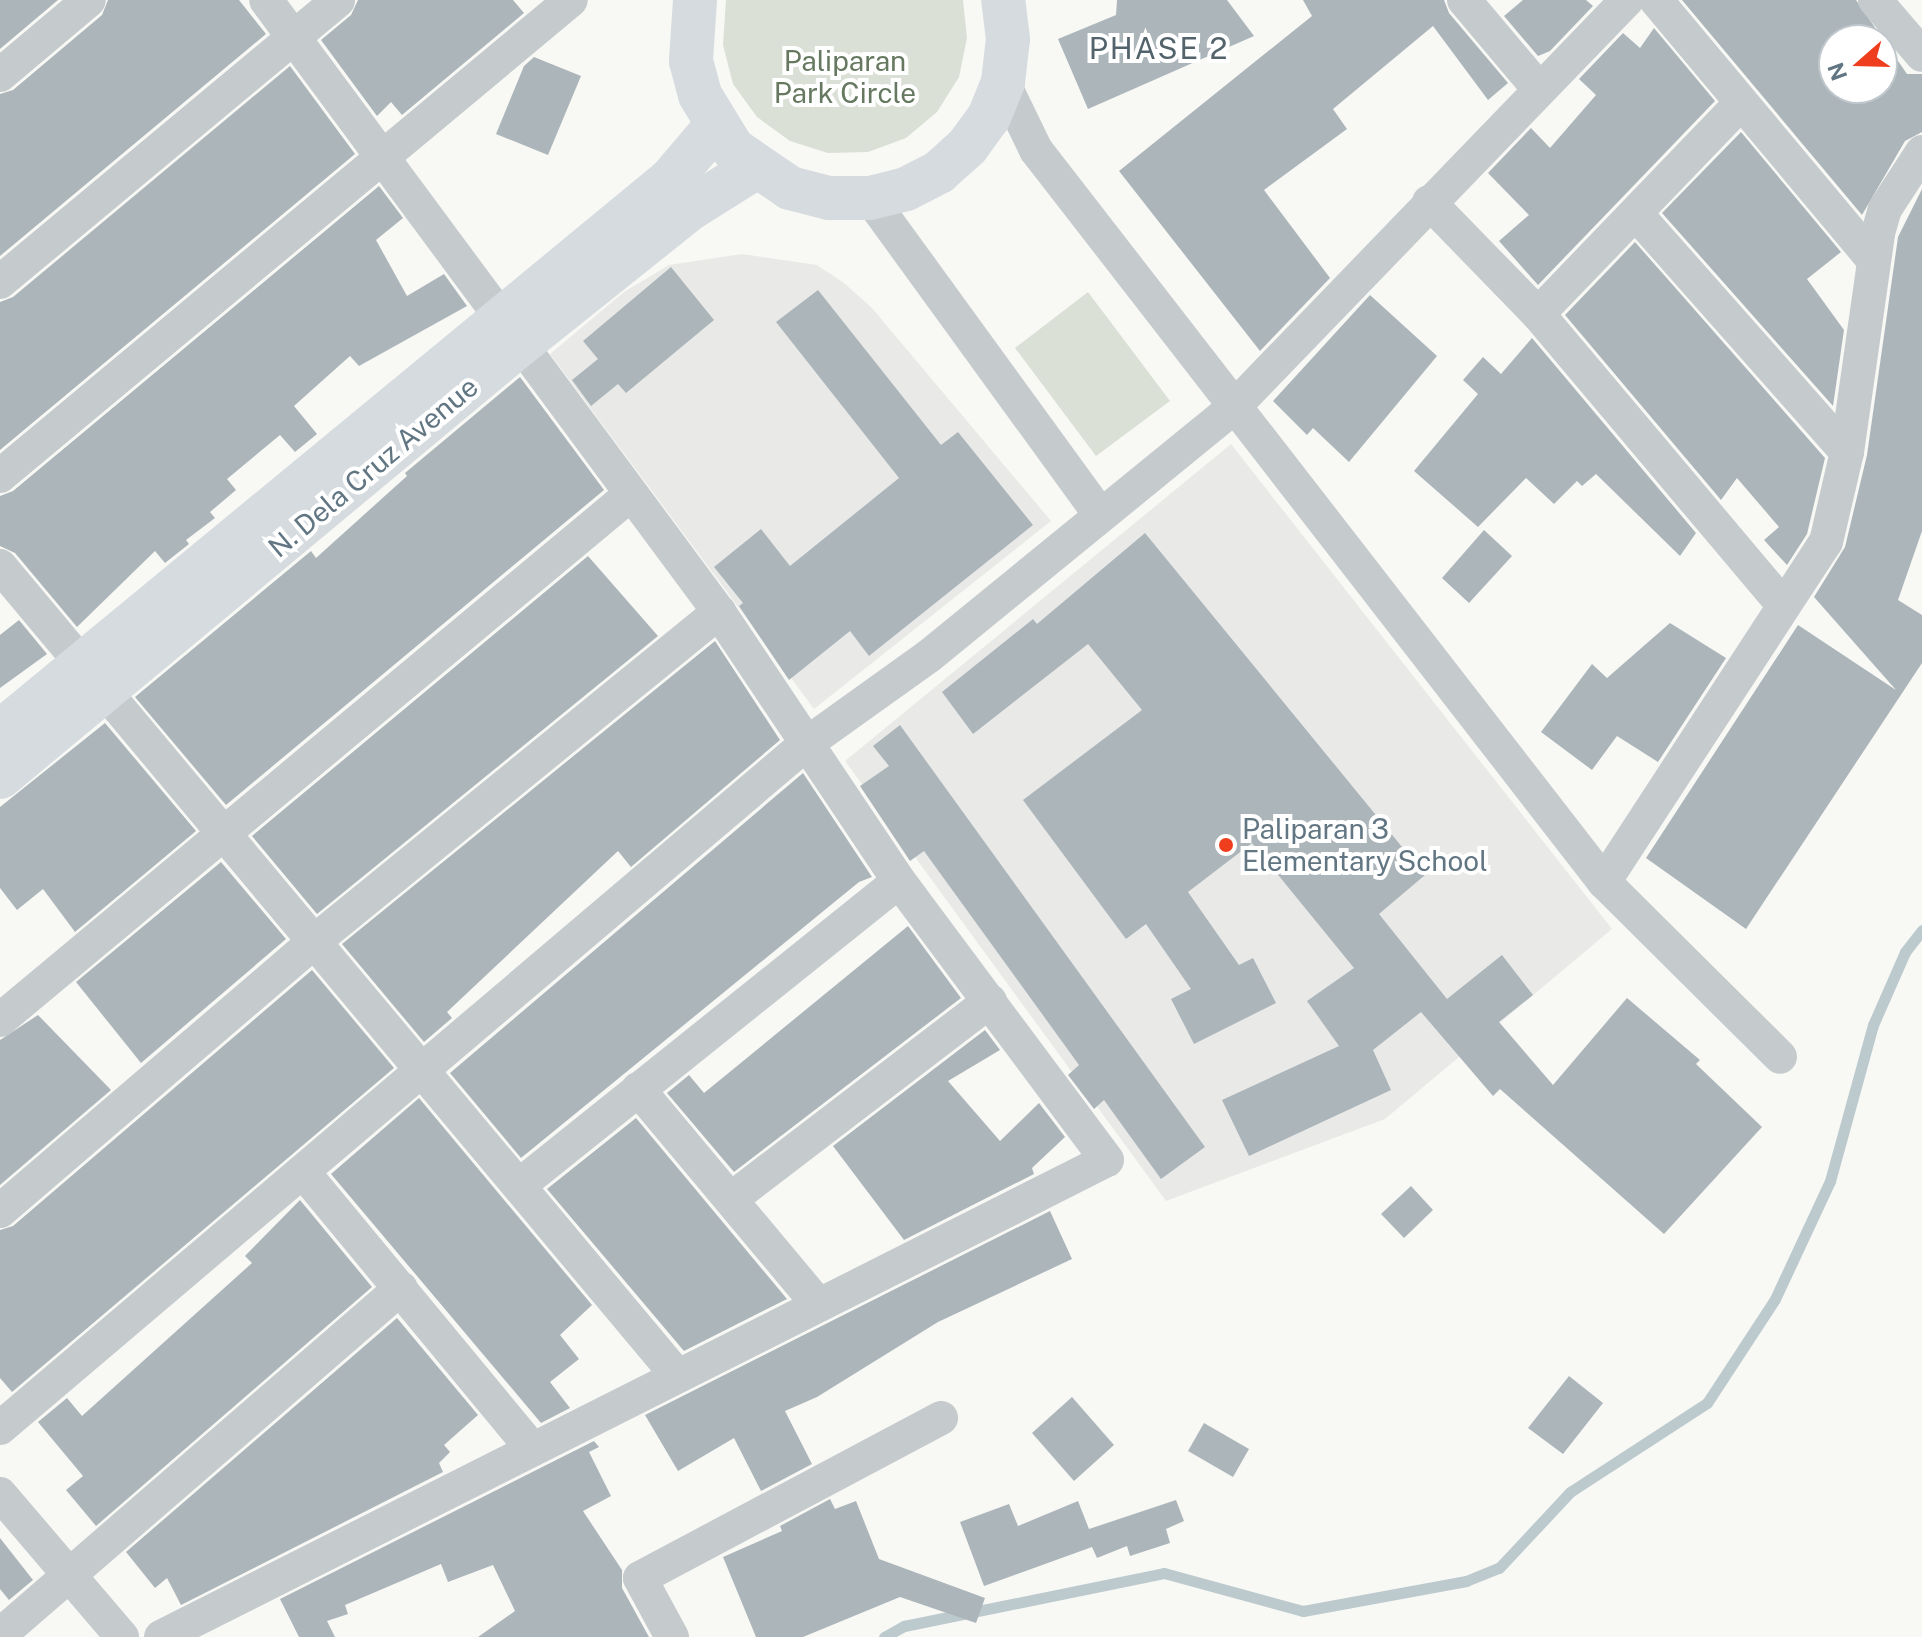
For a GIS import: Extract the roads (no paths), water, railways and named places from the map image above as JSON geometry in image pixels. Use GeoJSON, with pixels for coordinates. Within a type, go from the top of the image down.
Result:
{"type":"FeatureCollection","features":[{"type":"Feature","properties":{"kind":"street"},"geometry":{"type":"LineString","coordinates":[[0,75],[89,0]]}},
{"type":"Feature","properties":{"kind":"street"},"geometry":{"type":"LineString","coordinates":[[161,1637],[675,1373],[1107,1160],[899,881],[719,612],[508,333],[386,159],[266,0]]}},
{"type":"Feature","properties":{"kind":"street"},"geometry":{"type":"LineString","coordinates":[[0,282],[338,0]]}},
{"type":"Feature","properties":{"kind":"street"},"geometry":{"type":"LineString","coordinates":[[0,476],[386,159],[571,0]]}},
{"type":"Feature","properties":{"kind":"street"},"geometry":{"type":"LineString","coordinates":[[695,0],[691,61],[716,126],[755,168],[790,188],[829,198],[870,198],[906,189],[939,172],[982,127],[1003,82],[1008,39],[1003,0]]}},
{"type":"Feature","properties":{"kind":"street"},"geometry":{"type":"LineString","coordinates":[[1464,0],[1539,89]]}},
{"type":"Feature","properties":{"kind":"street"},"geometry":{"type":"LineString","coordinates":[[0,1428],[304,1173],[422,1066],[806,744],[929,656],[1232,409],[1627,0]]}},
{"type":"Feature","properties":{"kind":"street"},"geometry":{"type":"LineString","coordinates":[[1656,0],[1739,105],[1872,258]]}},
{"type":"Feature","properties":{"kind":"street"},"geometry":{"type":"LineString","coordinates":[[1884,4],[1922,55]]}},
{"type":"Feature","properties":{"kind":"street"},"geometry":{"type":"LineString","coordinates":[[1003,82],[1036,150],[1232,409],[1604,882],[1780,1057]]}},
{"type":"Feature","properties":{"kind":"street"},"geometry":{"type":"LineString","coordinates":[[1538,314],[1638,216],[1739,105]]}},
{"type":"Feature","properties":{"kind":"street","name":"N. Dela Cruz Avenue"},"geometry":{"type":"LineString","coordinates":[[0,777],[93,676],[508,333],[671,179],[716,126]]}},
{"type":"Feature","properties":{"kind":"street"},"geometry":{"type":"LineString","coordinates":[[1604,882],[1826,542],[1847,452],[1872,258],[1885,209],[1922,152]]}},
{"type":"Feature","properties":{"kind":"street","name":"N. Dela Cruz Avenue"},"geometry":{"type":"LineString","coordinates":[[508,333],[755,168]]}},
{"type":"Feature","properties":{"kind":"street"},"geometry":{"type":"LineString","coordinates":[[870,198],[1100,514]]}},
{"type":"Feature","properties":{"kind":"street"},"geometry":{"type":"LineString","coordinates":[[1429,202],[1538,314],[1783,605]]}},
{"type":"Feature","properties":{"kind":"street"},"geometry":{"type":"LineString","coordinates":[[1638,216],[1847,452]]}},
{"type":"Feature","properties":{"kind":"street"},"geometry":{"type":"LineString","coordinates":[[0,1020],[223,830],[631,494]]}},
{"type":"Feature","properties":{"kind":"street"},"geometry":{"type":"LineString","coordinates":[[0,566],[521,1184],[675,1373]]}},
{"type":"Feature","properties":{"kind":"street"},"geometry":{"type":"LineString","coordinates":[[0,1211],[316,940],[719,612]]}},
{"type":"Feature","properties":{"kind":"street","name":"N. Dela Cruz Avenue"},"geometry":{"type":"LineString","coordinates":[[0,732],[93,676]]}},
{"type":"Feature","properties":{"kind":"street"},"geometry":{"type":"LineString","coordinates":[[521,1184],[899,881]]}},
{"type":"Feature","properties":{"kind":"street"},"geometry":{"type":"LineString","coordinates":[[731,1199],[990,1001]]}},
{"type":"Feature","properties":{"kind":"street"},"geometry":{"type":"LineString","coordinates":[[638,1089],[818,1304]]}},
{"type":"Feature","properties":{"kind":"street"},"geometry":{"type":"LineString","coordinates":[[304,1173],[532,1449]]}},
{"type":"Feature","properties":{"kind":"street"},"geometry":{"type":"LineString","coordinates":[[0,1635],[71,1579],[401,1288]]}},
{"type":"Feature","properties":{"kind":"street"},"geometry":{"type":"LineString","coordinates":[[672,1637],[640,1578],[941,1418]]}},
{"type":"Feature","properties":{"kind":"street"},"geometry":{"type":"LineString","coordinates":[[0,1494],[122,1637]]}},
{"type":"Feature","properties":{"kind":"waterway"},"geometry":{"type":"LineString","coordinates":[[884,1637],[904,1626],[1164,1573],[1303,1611],[1466,1581],[1499,1568],[1570,1492],[1707,1403],[1775,1299],[1830,1181],[1873,1025],[1905,952],[1922,930]]}},
{"type":"Feature","properties":{"kind":"place","name":"Paliparan 3 Elementary School"},"geometry":{"type":"Point","coordinates":[1226,845]}},
{"type":"Feature","properties":{"kind":"district","name":"PHASE 2"},"geometry":{"type":"Point","coordinates":[1159,48]}},
{"type":"Feature","properties":{"kind":"park label","name":"Paliparan Park Circle"},"geometry":{"type":"Point","coordinates":[845,77]}}]}
